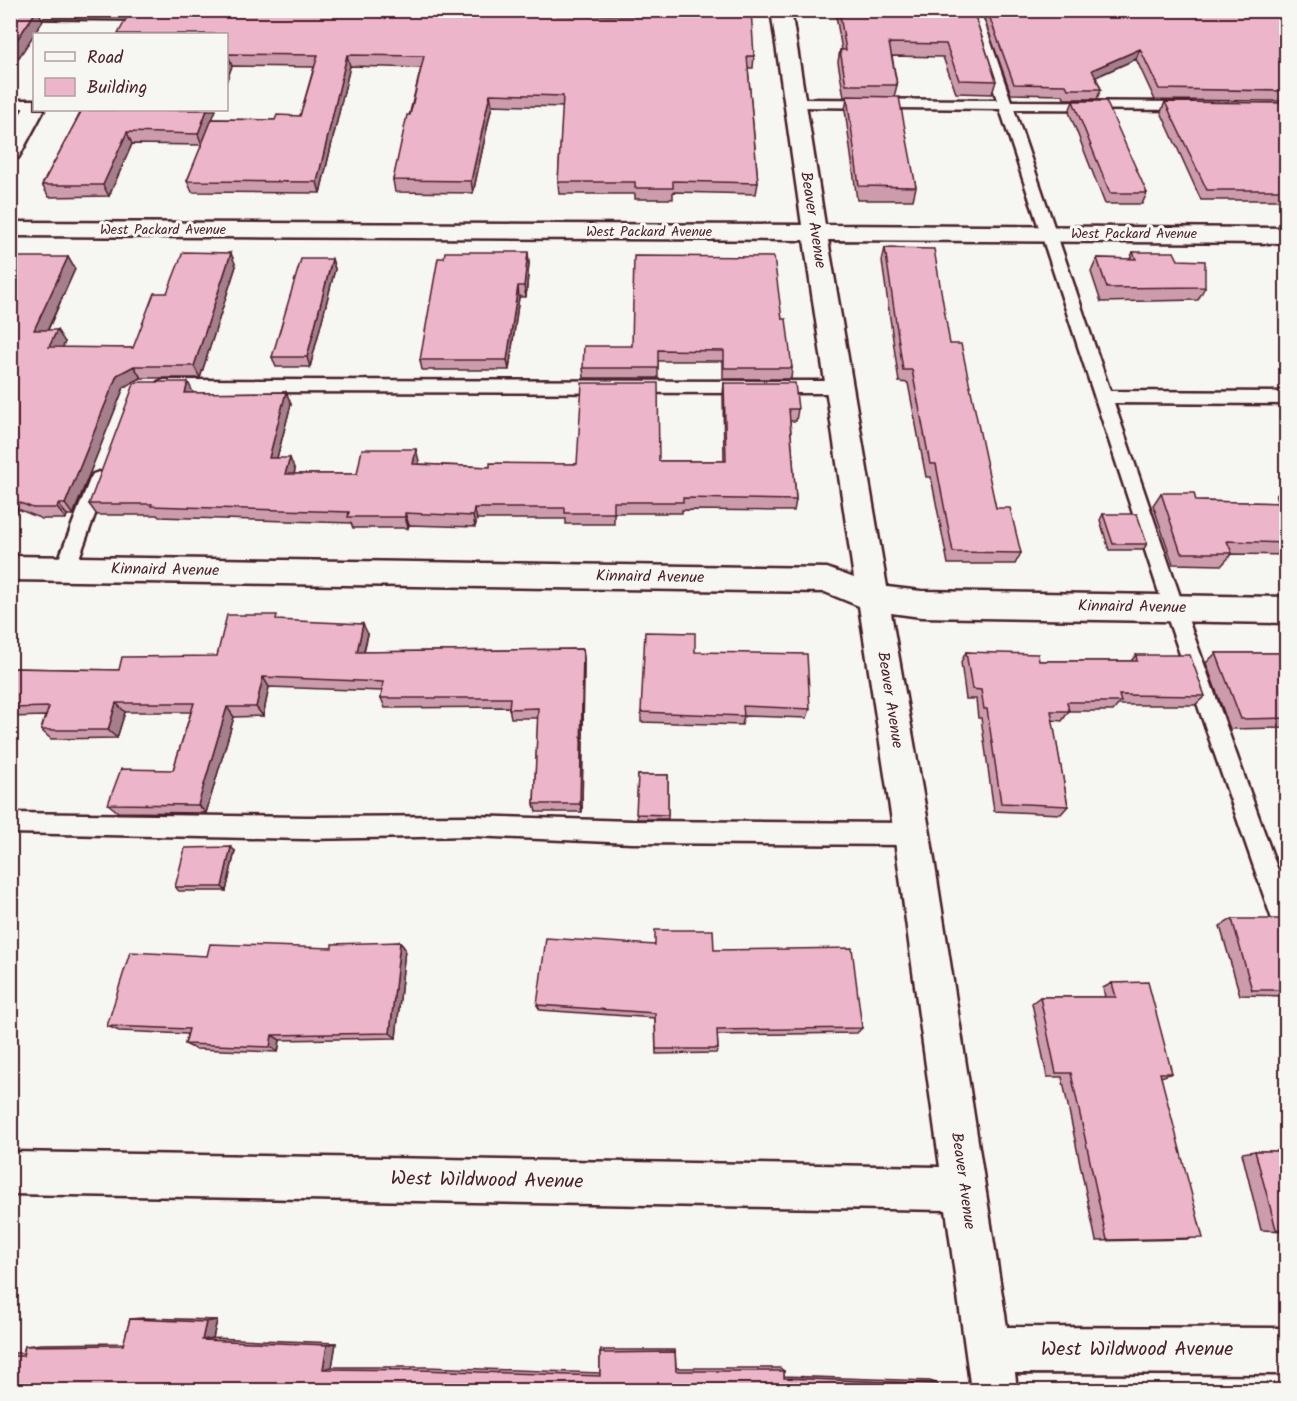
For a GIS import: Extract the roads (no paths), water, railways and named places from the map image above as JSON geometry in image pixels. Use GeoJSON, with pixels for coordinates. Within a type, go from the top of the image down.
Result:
{"type":"FeatureCollection","features":[{"type":"Feature","properties":{"kind":"street","name":"Beaver Avenue"},"geometry":{"type":"LineString","coordinates":[[768,11],[795,103],[838,387],[912,834],[991,1370]]}},
{"type":"Feature","properties":{"kind":"street"},"geometry":{"type":"LineString","coordinates":[[10,12],[192,14]]}},
{"type":"Feature","properties":{"kind":"street"},"geometry":{"type":"LineString","coordinates":[[76,33],[87,12]]}},
{"type":"Feature","properties":{"kind":"street"},"geometry":{"type":"LineString","coordinates":[[10,153],[33,111]]}},
{"type":"Feature","properties":{"kind":"street","name":"West Packard Avenue"},"geometry":{"type":"LineString","coordinates":[[10,229],[1287,235]]}},
{"type":"Feature","properties":{"kind":"street","name":"Kinnaird Avenue"},"geometry":{"type":"LineString","coordinates":[[10,568],[827,580],[873,598],[921,604],[1287,610]]}},
{"type":"Feature","properties":{"kind":"street","name":"West Wildwood Avenue"},"geometry":{"type":"LineString","coordinates":[[10,1173],[964,1189]]}},
{"type":"Feature","properties":{"kind":"street","name":"West Wildwood Avenue"},"geometry":{"type":"LineString","coordinates":[[991,1370],[1287,1351]]}},
{"type":"Feature","properties":{"kind":"lane"},"geometry":{"type":"LineString","coordinates":[[974,10],[1007,105],[1047,234],[1174,608],[1284,911]]}},
{"type":"Feature","properties":{"kind":"lane"},"geometry":{"type":"LineString","coordinates":[[795,103],[1206,106]]}},
{"type":"Feature","properties":{"kind":"lane"},"geometry":{"type":"LineString","coordinates":[[10,104],[33,104]]}},
{"type":"Feature","properties":{"kind":"lane"},"geometry":{"type":"LineString","coordinates":[[141,386],[838,387]]}},
{"type":"Feature","properties":{"kind":"lane"},"geometry":{"type":"LineString","coordinates":[[1103,397],[1287,398]]}},
{"type":"Feature","properties":{"kind":"lane"},"geometry":{"type":"LineString","coordinates":[[65,569],[107,458]]}},
{"type":"Feature","properties":{"kind":"lane"},"geometry":{"type":"LineString","coordinates":[[10,823],[306,828],[473,826],[632,832],[912,834]]}}]}
